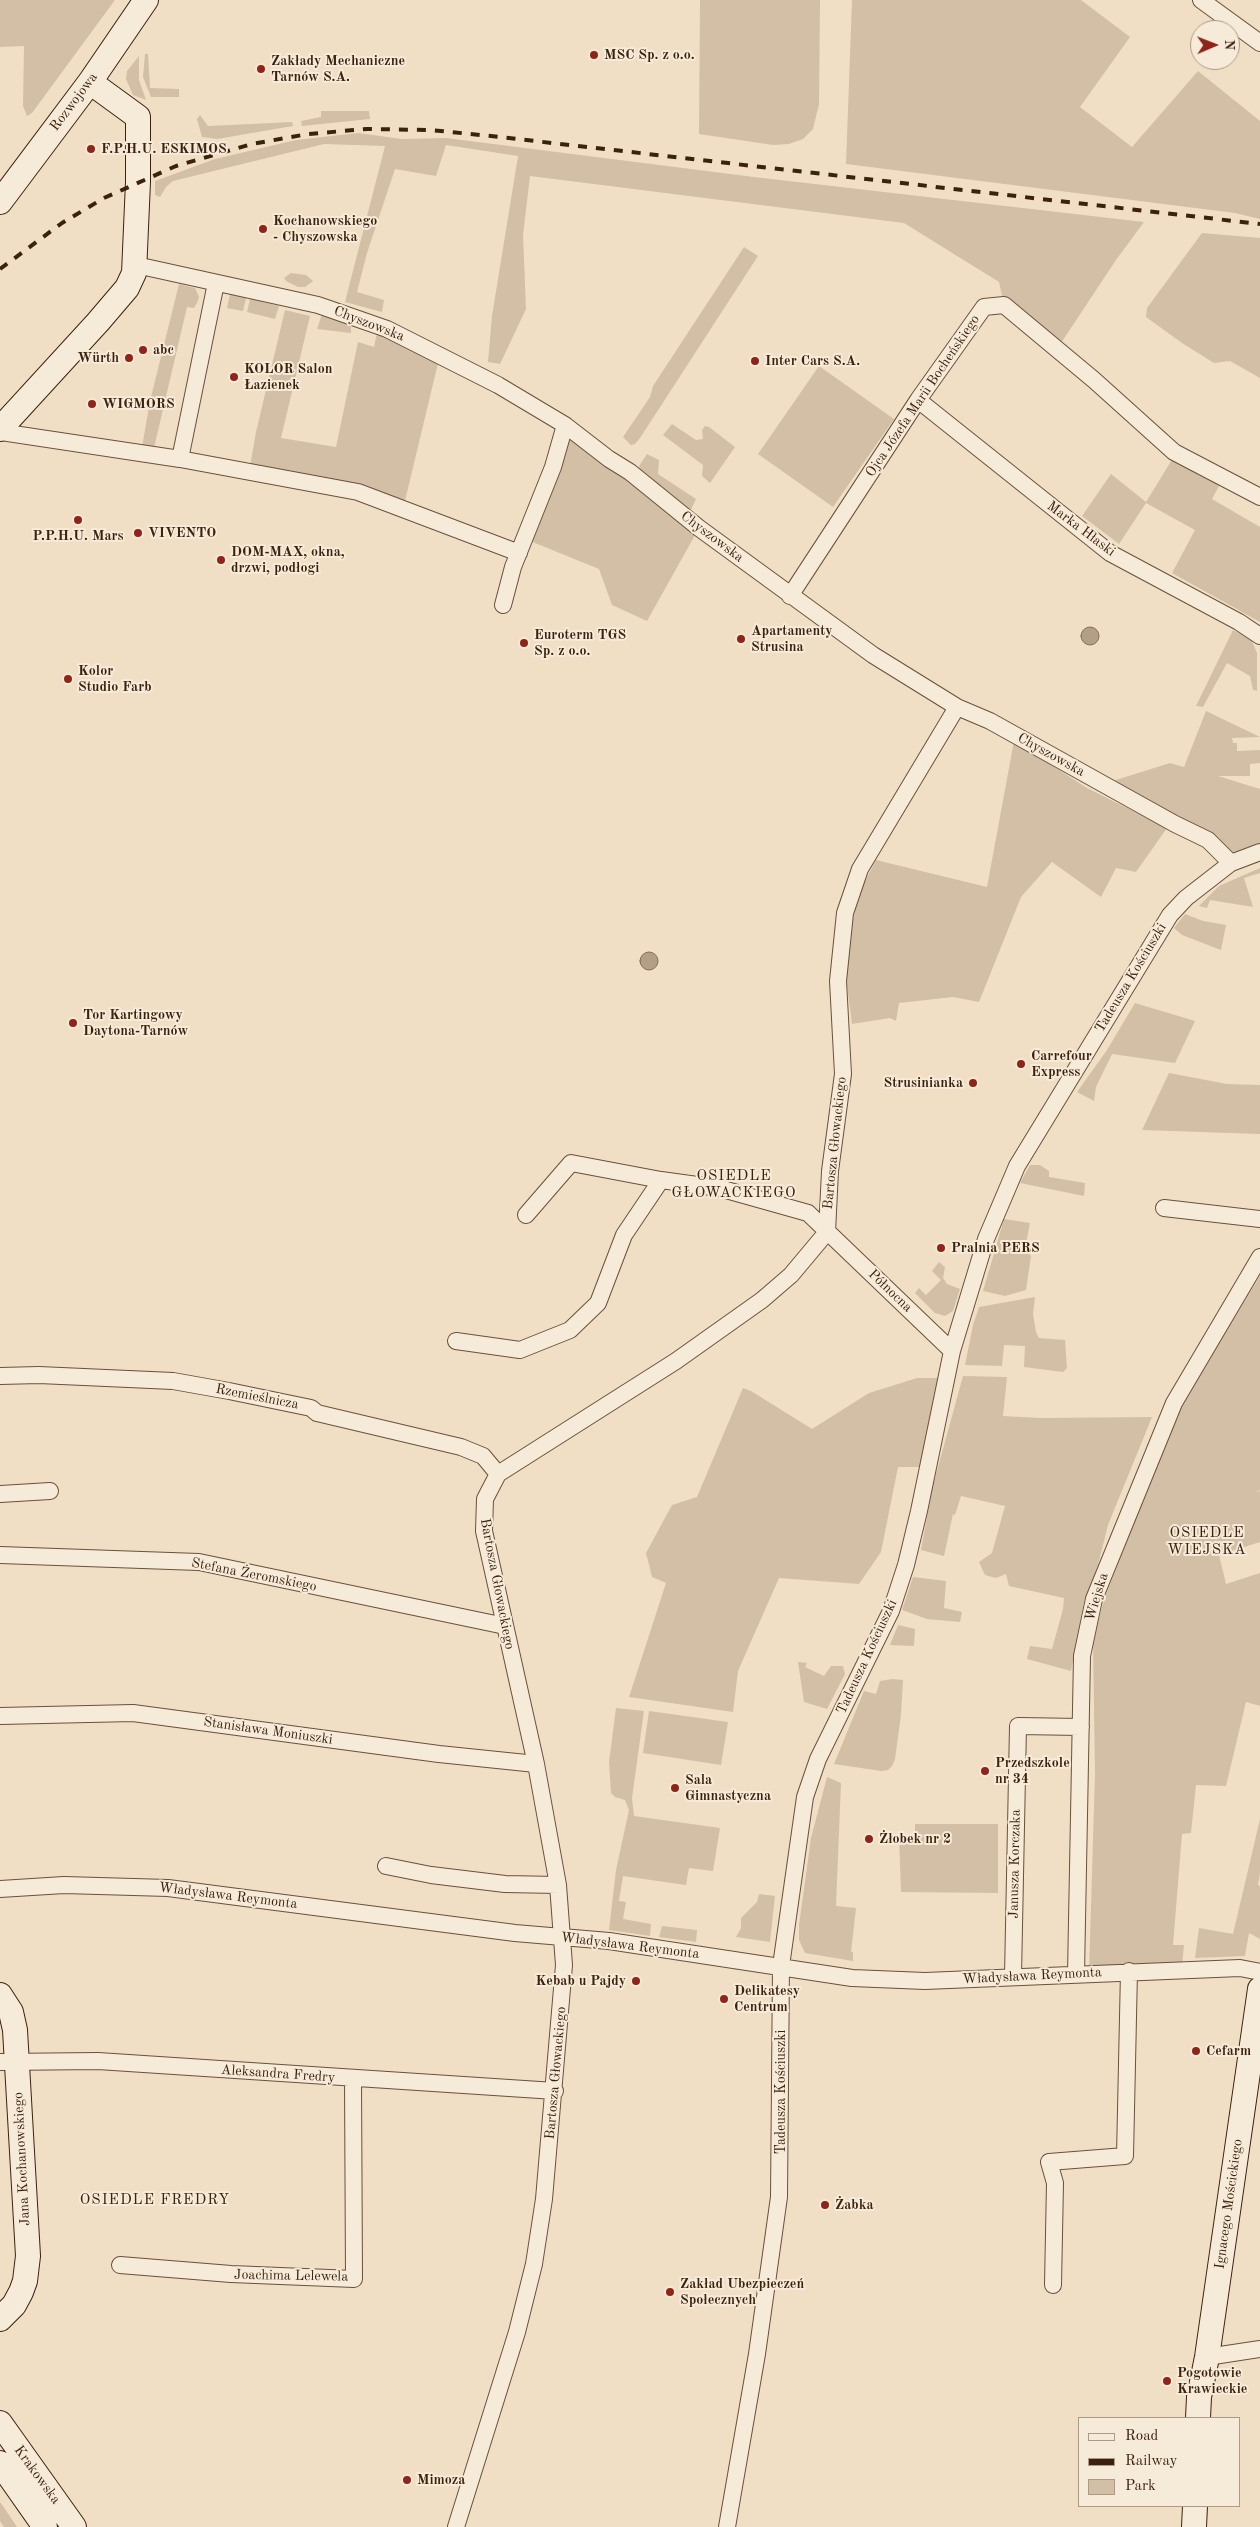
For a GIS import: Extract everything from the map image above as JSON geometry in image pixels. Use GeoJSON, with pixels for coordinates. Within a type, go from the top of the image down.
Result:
{"type":"FeatureCollection","features":[{"type":"Feature","properties":{"kind":"street","name":"Rozwojowa"},"geometry":{"type":"LineString","coordinates":[[0,202],[90,82],[146,0]]}},
{"type":"Feature","properties":{"kind":"street"},"geometry":{"type":"LineString","coordinates":[[1201,0],[1260,43]]}},
{"type":"Feature","properties":{"kind":"street"},"geometry":{"type":"LineString","coordinates":[[0,431],[127,288],[136,265],[138,116],[90,82]]}},
{"type":"Feature","properties":{"kind":"street","name":"Chyszowska"},"geometry":{"type":"LineString","coordinates":[[136,265],[318,305],[387,329],[498,385],[565,425],[609,459],[630,472],[699,528],[790,596],[873,655],[957,707],[990,721],[1175,824],[1208,840],[1231,863]]}},
{"type":"Feature","properties":{"kind":"street"},"geometry":{"type":"LineString","coordinates":[[180,458],[216,282]]}},
{"type":"Feature","properties":{"kind":"street","name":"Ojca Józefa Marii Bocheńskiego"},"geometry":{"type":"LineString","coordinates":[[790,596],[918,400],[984,307],[1004,305],[1094,380],[1174,452],[1260,497]]}},
{"type":"Feature","properties":{"kind":"street","name":"Marka Hłaski"},"geometry":{"type":"LineString","coordinates":[[918,400],[1110,553],[1239,622],[1260,636]]}},
{"type":"Feature","properties":{"kind":"street"},"geometry":{"type":"LineString","coordinates":[[503,605],[518,553],[553,467],[565,425]]}},
{"type":"Feature","properties":{"kind":"street"},"geometry":{"type":"LineString","coordinates":[[0,431],[180,458],[358,492],[518,553]]}},
{"type":"Feature","properties":{"kind":"street","name":"Bartosza Głowackiego"},"geometry":{"type":"LineString","coordinates":[[456,2527],[517,2332],[534,2264],[544,2199],[563,1984],[558,1884],[536,1764],[484,1531],[484,1499],[498,1474],[676,1361],[762,1300],[791,1275],[827,1232],[830,1171],[843,1074],[838,981],[844,913],[860,869],[957,707]]}},
{"type":"Feature","properties":{"kind":"street"},"geometry":{"type":"LineString","coordinates":[[1231,863],[1260,852]]}},
{"type":"Feature","properties":{"kind":"street","name":"Tadeusza Kościuszki"},"geometry":{"type":"LineString","coordinates":[[727,2527],[758,2345],[780,2188],[781,1966],[804,1797],[818,1759],[891,1611],[906,1565],[952,1351],[986,1239],[1017,1166],[1170,915],[1186,898],[1231,863]]}},
{"type":"Feature","properties":{"kind":"street","name":"Północna"},"geometry":{"type":"LineString","coordinates":[[526,1215],[571,1163],[661,1180],[719,1188],[808,1213],[952,1351]]}},
{"type":"Feature","properties":{"kind":"street"},"geometry":{"type":"LineString","coordinates":[[456,1341],[520,1350],[570,1330],[598,1303],[624,1235],[661,1180]]}},
{"type":"Feature","properties":{"kind":"street"},"geometry":{"type":"LineString","coordinates":[[1164,1208],[1260,1219]]}},
{"type":"Feature","properties":{"kind":"street","name":"Wiejska"},"geometry":{"type":"LineString","coordinates":[[1076,1974],[1082,1656],[1094,1598],[1174,1403],[1260,1258]]}},
{"type":"Feature","properties":{"kind":"street","name":"Rzemieślnicza"},"geometry":{"type":"LineString","coordinates":[[0,1376],[39,1375],[173,1382],[247,1395],[310,1408],[316,1413],[461,1447],[484,1456],[498,1474]]}},
{"type":"Feature","properties":{"kind":"street"},"geometry":{"type":"LineString","coordinates":[[0,1494],[50,1491]]}},
{"type":"Feature","properties":{"kind":"street","name":"Stefana Żeromskiego"},"geometry":{"type":"LineString","coordinates":[[0,1556],[199,1562],[505,1626]]}},
{"type":"Feature","properties":{"kind":"street","name":"Stanisława Moniuszki"},"geometry":{"type":"LineString","coordinates":[[0,1716],[133,1713],[439,1754],[536,1764]]}},
{"type":"Feature","properties":{"kind":"street","name":"Janusza Korczaka"},"geometry":{"type":"LineString","coordinates":[[1013,1976],[1018,1726],[1081,1727]]}},
{"type":"Feature","properties":{"kind":"street"},"geometry":{"type":"LineString","coordinates":[[386,1866],[505,1884],[558,1884]]}},
{"type":"Feature","properties":{"kind":"street","name":"Władysława Reymonta"},"geometry":{"type":"LineString","coordinates":[[0,1889],[64,1885],[168,1888],[562,1937],[609,1941],[862,1978],[926,1981],[1240,1968],[1260,1972]]}},
{"type":"Feature","properties":{"kind":"street"},"geometry":{"type":"LineString","coordinates":[[1052,2285],[1055,2183],[1049,2162],[1125,2156],[1129,1972]]}},
{"type":"Feature","properties":{"kind":"street","name":"Ignacego Mościckiego"},"geometry":{"type":"LineString","coordinates":[[1198,2417],[1198,2397],[1207,2357],[1252,2087],[1260,1989]]}},
{"type":"Feature","properties":{"kind":"street","name":"Jana Kochanowskiego"},"geometry":{"type":"LineString","coordinates":[[0,1994],[11,2012],[8,2061],[27,2270],[23,2286],[14,2305],[0,2319]]}},
{"type":"Feature","properties":{"kind":"street","name":"Aleksandra Fredry"},"geometry":{"type":"LineString","coordinates":[[8,2061],[98,2060],[353,2079],[555,2091]]}},
{"type":"Feature","properties":{"kind":"street","name":"Joachima Lelewela"},"geometry":{"type":"LineString","coordinates":[[120,2265],[231,2274],[354,2278],[353,2079]]}},
{"type":"Feature","properties":{"kind":"street"},"geometry":{"type":"LineString","coordinates":[[1207,2357],[1260,2349]]}},
{"type":"Feature","properties":{"kind":"street","name":"Krakowska"},"geometry":{"type":"LineString","coordinates":[[0,2423],[74,2527]]}},
{"type":"Feature","properties":{"kind":"street","name":"Krakowska"},"geometry":{"type":"LineString","coordinates":[[0,2463],[45,2527]]}},
{"type":"Feature","properties":{"kind":"street"},"geometry":{"type":"LineString","coordinates":[[1194,2527],[1195,2507]]}},
{"type":"Feature","properties":{"kind":"green space"},"geometry":{"type":"Polygon","coordinates":[[[0,0],[115,0],[32,113],[27,116],[23,106],[24,46],[0,47],[0,0]]]}},
{"type":"Feature","properties":{"kind":"green space"},"geometry":{"type":"Polygon","coordinates":[[[700,0],[820,0],[819,104],[813,129],[803,139],[789,144],[773,145],[699,134],[700,0]]]}},
{"type":"Feature","properties":{"kind":"green space"},"geometry":{"type":"Polygon","coordinates":[[[852,0],[1081,0],[1130,37],[1080,107],[1132,147],[1198,71],[1260,121],[1260,219],[1235,213],[846,164],[852,0]]]}},
{"type":"Feature","properties":{"kind":"green space"},"geometry":{"type":"Polygon","coordinates":[[[145,54],[148,54],[150,88],[179,89],[179,97],[151,97],[143,77],[145,54]]]}},
{"type":"Feature","properties":{"kind":"green space"},"geometry":{"type":"Polygon","coordinates":[[[139,56],[139,80],[146,100],[133,95],[126,79],[127,71],[139,56]]]}},
{"type":"Feature","properties":{"kind":"green space"},"geometry":{"type":"Polygon","coordinates":[[[321,111],[369,111],[370,119],[302,126],[301,121],[321,117],[321,111]]]}},
{"type":"Feature","properties":{"kind":"green space"},"geometry":{"type":"Polygon","coordinates":[[[200,115],[208,126],[292,122],[293,126],[217,139],[202,137],[197,119],[200,115]]]}},
{"type":"Feature","properties":{"kind":"green space"},"geometry":{"type":"Polygon","coordinates":[[[358,133],[402,139],[446,138],[754,177],[1144,222],[1116,260],[1057,349],[1004,305],[999,282],[904,223],[530,176],[523,235],[526,309],[500,364],[488,362],[492,316],[518,156],[446,145],[436,176],[395,169],[367,253],[357,292],[384,300],[382,312],[345,302],[385,146],[324,144],[173,181],[166,187],[160,197],[155,195],[155,181],[215,159],[296,140],[358,133]]]}},
{"type":"Feature","properties":{"kind":"green space"},"geometry":{"type":"Polygon","coordinates":[[[1202,233],[1260,238],[1260,378],[1230,361],[1214,363],[1146,317],[1147,308],[1202,233]]]}},
{"type":"Feature","properties":{"kind":"green space"},"geometry":{"type":"Polygon","coordinates":[[[744,247],[758,256],[640,438],[635,444],[631,445],[623,437],[650,397],[653,386],[744,247]]]}},
{"type":"Feature","properties":{"kind":"green space"},"geometry":{"type":"Polygon","coordinates":[[[291,273],[306,275],[313,281],[305,287],[298,287],[284,278],[291,273]]]}},
{"type":"Feature","properties":{"kind":"green space"},"geometry":{"type":"Polygon","coordinates":[[[179,284],[195,288],[199,297],[194,308],[187,307],[154,448],[141,453],[150,401],[179,284]]]}},
{"type":"Feature","properties":{"kind":"green space"},"geometry":{"type":"Polygon","coordinates":[[[230,294],[246,298],[243,311],[227,308],[230,294]]]}},
{"type":"Feature","properties":{"kind":"green space"},"geometry":{"type":"Polygon","coordinates":[[[250,299],[279,306],[275,319],[247,312],[250,299]]]}},
{"type":"Feature","properties":{"kind":"green space"},"geometry":{"type":"Polygon","coordinates":[[[285,310],[310,316],[281,438],[336,447],[358,342],[374,347],[378,328],[440,355],[403,509],[249,472],[256,432],[285,310]]]}},
{"type":"Feature","properties":{"kind":"green space"},"geometry":{"type":"Polygon","coordinates":[[[322,314],[351,324],[351,333],[317,329],[322,314]]]}},
{"type":"Feature","properties":{"kind":"green space"},"geometry":{"type":"Polygon","coordinates":[[[819,366],[894,419],[833,507],[758,454],[819,366]]]}},
{"type":"Feature","properties":{"kind":"green space"},"geometry":{"type":"Polygon","coordinates":[[[672,424],[696,440],[703,439],[702,430],[705,426],[709,427],[735,447],[710,483],[702,476],[703,465],[663,435],[672,424]]]}},
{"type":"Feature","properties":{"kind":"green space"},"geometry":{"type":"Polygon","coordinates":[[[565,425],[699,528],[647,621],[612,605],[599,569],[525,539],[565,425]]]}},
{"type":"Feature","properties":{"kind":"green space"},"geometry":{"type":"Polygon","coordinates":[[[647,454],[659,460],[658,474],[696,499],[690,512],[641,472],[639,466],[647,454]]]}},
{"type":"Feature","properties":{"kind":"green space"},"geometry":{"type":"Polygon","coordinates":[[[1173,458],[1220,484],[1212,499],[1260,527],[1260,622],[1172,573],[1195,530],[1146,503],[1119,544],[1082,516],[1111,474],[1146,502],[1173,458]]]}},
{"type":"Feature","properties":{"kind":"green space"},"geometry":{"type":"Polygon","coordinates":[[[1233,630],[1251,639],[1257,653],[1257,691],[1253,690],[1250,676],[1227,663],[1203,707],[1196,706],[1233,630]]]}},
{"type":"Feature","properties":{"kind":"green space"},"geometry":{"type":"Polygon","coordinates":[[[1206,711],[1260,737],[1232,738],[1233,743],[1237,743],[1237,751],[1260,750],[1260,763],[1250,764],[1250,776],[1218,776],[1260,789],[1260,852],[1231,863],[1103,784],[1170,763],[1184,767],[1206,711]]]}},
{"type":"Feature","properties":{"kind":"green space"},"geometry":{"type":"Polygon","coordinates":[[[1014,741],[1087,788],[1167,828],[1136,872],[1116,868],[1101,897],[1052,862],[1021,897],[979,1002],[953,997],[899,1003],[896,1021],[890,1018],[852,1024],[845,970],[859,893],[876,860],[987,887],[1014,741]]]}},
{"type":"Feature","properties":{"kind":"green space"},"geometry":{"type":"Polygon","coordinates":[[[1260,868],[1260,873],[1244,878],[1253,907],[1210,900],[1207,908],[1199,906],[1219,886],[1260,868]]]}},
{"type":"Feature","properties":{"kind":"green space"},"geometry":{"type":"Polygon","coordinates":[[[1185,914],[1203,921],[1226,925],[1221,950],[1182,935],[1174,928],[1185,914]]]}},
{"type":"Feature","properties":{"kind":"green space"},"geometry":{"type":"Polygon","coordinates":[[[1135,1003],[1195,1021],[1175,1063],[1112,1054],[1096,1087],[1094,1101],[1077,1092],[1107,1050],[1135,1003]]]}},
{"type":"Feature","properties":{"kind":"green space"},"geometry":{"type":"Polygon","coordinates":[[[1169,1073],[1227,1084],[1260,1085],[1260,1134],[1142,1130],[1169,1073]]]}},
{"type":"Feature","properties":{"kind":"green space"},"geometry":{"type":"Polygon","coordinates":[[[1030,1165],[1040,1165],[1049,1171],[1049,1177],[1085,1183],[1084,1196],[1020,1183],[1030,1165]]]}},
{"type":"Feature","properties":{"kind":"green space"},"geometry":{"type":"Polygon","coordinates":[[[1004,1219],[1030,1223],[1025,1248],[1031,1256],[1026,1290],[1005,1296],[983,1291],[1004,1219]]]}},
{"type":"Feature","properties":{"kind":"green space"},"geometry":{"type":"Polygon","coordinates":[[[939,1262],[945,1267],[943,1278],[947,1284],[960,1289],[953,1311],[945,1316],[935,1313],[915,1293],[919,1288],[926,1295],[941,1280],[932,1271],[939,1262]]]}},
{"type":"Feature","properties":{"kind":"green space"},"geometry":{"type":"Polygon","coordinates":[[[1260,1276],[1260,1490],[1255,1492],[1260,1491],[1260,1542],[1219,1555],[1226,1584],[1260,1573],[1260,1706],[1246,1702],[1226,1786],[1196,1785],[1191,1833],[1182,1834],[1173,1945],[1184,1945],[1182,1965],[1089,1973],[1095,1773],[1093,1642],[1103,1603],[1176,1413],[1260,1276]]]}},
{"type":"Feature","properties":{"kind":"green space"},"geometry":{"type":"Polygon","coordinates":[[[1035,1297],[1033,1314],[1039,1338],[1065,1340],[1067,1368],[1063,1372],[1024,1367],[1025,1346],[1004,1345],[1002,1366],[965,1365],[973,1325],[979,1307],[1035,1297]]]}},
{"type":"Feature","properties":{"kind":"green space"},"geometry":{"type":"Polygon","coordinates":[[[963,1376],[1007,1377],[1003,1416],[1040,1418],[1152,1417],[1108,1525],[1098,1565],[1084,1602],[1071,1671],[1027,1659],[1030,1646],[1052,1649],[1063,1609],[1064,1598],[1009,1586],[1006,1574],[996,1578],[985,1575],[979,1562],[992,1553],[1005,1506],[961,1496],[955,1515],[953,1514],[944,1556],[921,1550],[932,1489],[963,1376]]]}},
{"type":"Feature","properties":{"kind":"green space"},"geometry":{"type":"Polygon","coordinates":[[[917,1378],[947,1378],[928,1467],[898,1467],[881,1552],[859,1584],[779,1578],[738,1671],[733,1712],[629,1697],[666,1583],[652,1577],[646,1553],[672,1505],[697,1497],[743,1388],[751,1391],[812,1429],[869,1393],[917,1378]]]}},
{"type":"Feature","properties":{"kind":"green space"},"geometry":{"type":"Polygon","coordinates":[[[913,1577],[946,1581],[944,1608],[962,1612],[960,1622],[927,1619],[902,1610],[913,1577]]]}},
{"type":"Feature","properties":{"kind":"green space"},"geometry":{"type":"Polygon","coordinates":[[[898,1625],[915,1629],[914,1646],[890,1645],[898,1625]]]}},
{"type":"Feature","properties":{"kind":"green space"},"geometry":{"type":"Polygon","coordinates":[[[798,1662],[807,1663],[805,1667],[824,1676],[831,1666],[843,1666],[845,1674],[827,1709],[804,1702],[798,1662]]]}},
{"type":"Feature","properties":{"kind":"green space"},"geometry":{"type":"Polygon","coordinates":[[[903,1680],[901,1715],[895,1759],[892,1766],[888,1770],[881,1771],[834,1764],[864,1691],[876,1694],[880,1681],[903,1680]]]}},
{"type":"Feature","properties":{"kind":"green space"},"geometry":{"type":"Polygon","coordinates":[[[616,1708],[644,1711],[632,1798],[634,1816],[720,1828],[713,1871],[689,1868],[686,1885],[623,1876],[619,1901],[626,1902],[623,1919],[651,1924],[650,1936],[609,1930],[616,1870],[629,1810],[625,1800],[615,1797],[611,1793],[609,1762],[616,1708]]]}},
{"type":"Feature","properties":{"kind":"green space"},"geometry":{"type":"Polygon","coordinates":[[[649,1711],[728,1722],[721,1765],[643,1753],[649,1711]]]}},
{"type":"Feature","properties":{"kind":"green space"},"geometry":{"type":"Polygon","coordinates":[[[827,1777],[841,1783],[836,1906],[856,1908],[851,1952],[853,1952],[853,1961],[805,1953],[799,1940],[799,1925],[811,1838],[827,1777]]]}},
{"type":"Feature","properties":{"kind":"green space"},"geometry":{"type":"Polygon","coordinates":[[[1260,1819],[1260,1873],[1258,1885],[1260,1886],[1260,1939],[1249,1933],[1245,1956],[1195,1958],[1199,1928],[1233,1934],[1260,1819]]]}},
{"type":"Feature","properties":{"kind":"green space"},"geometry":{"type":"Polygon","coordinates":[[[915,1824],[998,1824],[998,1893],[901,1892],[899,1836],[915,1836],[915,1824]]]}},
{"type":"Feature","properties":{"kind":"green space"},"geometry":{"type":"Polygon","coordinates":[[[759,1894],[775,1896],[770,1942],[736,1937],[741,1928],[741,1918],[757,1902],[759,1894]]]}},
{"type":"Feature","properties":{"kind":"green space"},"geometry":{"type":"Polygon","coordinates":[[[662,1926],[697,1930],[696,1942],[659,1937],[662,1926]]]}},
{"type":"Feature","properties":{"kind":"green space"},"geometry":{"type":"Polygon","coordinates":[[[0,2502],[17,2527],[4,2527],[0,2521],[0,2502]]]}},
{"type":"Feature","properties":{"kind":"shaded area"},"geometry":{"type":"Polygon","coordinates":[[[1086,627],[1094,627],[1099,632],[1097,643],[1086,645],[1081,640],[1081,632],[1086,627]]]}},
{"type":"Feature","properties":{"kind":"shaded area"},"geometry":{"type":"Polygon","coordinates":[[[649,952],[655,955],[658,961],[655,967],[649,970],[643,967],[640,961],[643,955],[649,952]]]}},
{"type":"Feature","properties":{"kind":"railway"},"geometry":{"type":"LineString","coordinates":[[0,269],[62,223],[104,198],[176,166],[252,144],[308,134],[367,129],[430,130],[491,136],[1260,224]]}},
{"type":"Feature","properties":{"kind":"place","name":"MSC Sp. z o.o."},"geometry":{"type":"Point","coordinates":[594,55]}},
{"type":"Feature","properties":{"kind":"place","name":"Zakłady Mechaniczne Tarnów S.A."},"geometry":{"type":"Point","coordinates":[261,69]}},
{"type":"Feature","properties":{"kind":"place","name":"F.P.H.U. ESKIMOS"},"geometry":{"type":"Point","coordinates":[91,149]}},
{"type":"Feature","properties":{"kind":"place","name":"Kochanowskiego - Chyszowska"},"geometry":{"type":"Point","coordinates":[263,229]}},
{"type":"Feature","properties":{"kind":"place","name":"abc"},"geometry":{"type":"Point","coordinates":[143,350]}},
{"type":"Feature","properties":{"kind":"place","name":"Würth"},"geometry":{"type":"Point","coordinates":[129,358]}},
{"type":"Feature","properties":{"kind":"place","name":"Inter Cars S.A."},"geometry":{"type":"Point","coordinates":[755,361]}},
{"type":"Feature","properties":{"kind":"place","name":"KOLOR Salon Łazienek"},"geometry":{"type":"Point","coordinates":[234,377]}},
{"type":"Feature","properties":{"kind":"place","name":"WIGMORS"},"geometry":{"type":"Point","coordinates":[92,404]}},
{"type":"Feature","properties":{"kind":"place","name":"P.P.H.U. Mars"},"geometry":{"type":"Point","coordinates":[78,520]}},
{"type":"Feature","properties":{"kind":"place","name":"VIVENTO"},"geometry":{"type":"Point","coordinates":[138,533]}},
{"type":"Feature","properties":{"kind":"place","name":"DOM-MAX, okna, drzwi, podłogi"},"geometry":{"type":"Point","coordinates":[221,560]}},
{"type":"Feature","properties":{"kind":"place","name":"Apartamenty Strusina"},"geometry":{"type":"Point","coordinates":[741,639]}},
{"type":"Feature","properties":{"kind":"place","name":"Euroterm TGS Sp. z o.o."},"geometry":{"type":"Point","coordinates":[524,643]}},
{"type":"Feature","properties":{"kind":"place","name":"Kolor Studio Farb"},"geometry":{"type":"Point","coordinates":[68,679]}},
{"type":"Feature","properties":{"kind":"place","name":"Tor Kartingowy Daytona-Tarnów"},"geometry":{"type":"Point","coordinates":[73,1023]}},
{"type":"Feature","properties":{"kind":"place","name":"Carrefour Express"},"geometry":{"type":"Point","coordinates":[1021,1064]}},
{"type":"Feature","properties":{"kind":"place","name":"Strusinianka"},"geometry":{"type":"Point","coordinates":[973,1083]}},
{"type":"Feature","properties":{"kind":"place","name":"Pralnia PERS"},"geometry":{"type":"Point","coordinates":[941,1248]}},
{"type":"Feature","properties":{"kind":"place","name":"Przedszkole nr 34"},"geometry":{"type":"Point","coordinates":[985,1771]}},
{"type":"Feature","properties":{"kind":"place","name":"Sala Gimnastyczna"},"geometry":{"type":"Point","coordinates":[675,1788]}},
{"type":"Feature","properties":{"kind":"place","name":"Żłobek nr 2"},"geometry":{"type":"Point","coordinates":[869,1839]}},
{"type":"Feature","properties":{"kind":"place","name":"Kebab u Pajdy"},"geometry":{"type":"Point","coordinates":[636,1981]}},
{"type":"Feature","properties":{"kind":"place","name":"Delikatesy Centrum"},"geometry":{"type":"Point","coordinates":[724,1999]}},
{"type":"Feature","properties":{"kind":"place","name":"Cefarm"},"geometry":{"type":"Point","coordinates":[1196,2051]}},
{"type":"Feature","properties":{"kind":"place","name":"Żabka"},"geometry":{"type":"Point","coordinates":[825,2205]}},
{"type":"Feature","properties":{"kind":"place","name":"Zakład Ubezpieczeń Społecznych"},"geometry":{"type":"Point","coordinates":[670,2292]}},
{"type":"Feature","properties":{"kind":"place","name":"Pogotowie Krawieckie"},"geometry":{"type":"Point","coordinates":[1167,2381]}},
{"type":"Feature","properties":{"kind":"place","name":"Mimoza"},"geometry":{"type":"Point","coordinates":[407,2480]}},
{"type":"Feature","properties":{"kind":"district","name":"OSIEDLE GŁOWACKIEGO"},"geometry":{"type":"Point","coordinates":[734,1184]}},
{"type":"Feature","properties":{"kind":"district","name":"OSIEDLE WIEJSKA"},"geometry":{"type":"Point","coordinates":[1207,1542]}},
{"type":"Feature","properties":{"kind":"district","name":"OSIEDLE FREDRY"},"geometry":{"type":"Point","coordinates":[155,2200]}}]}
